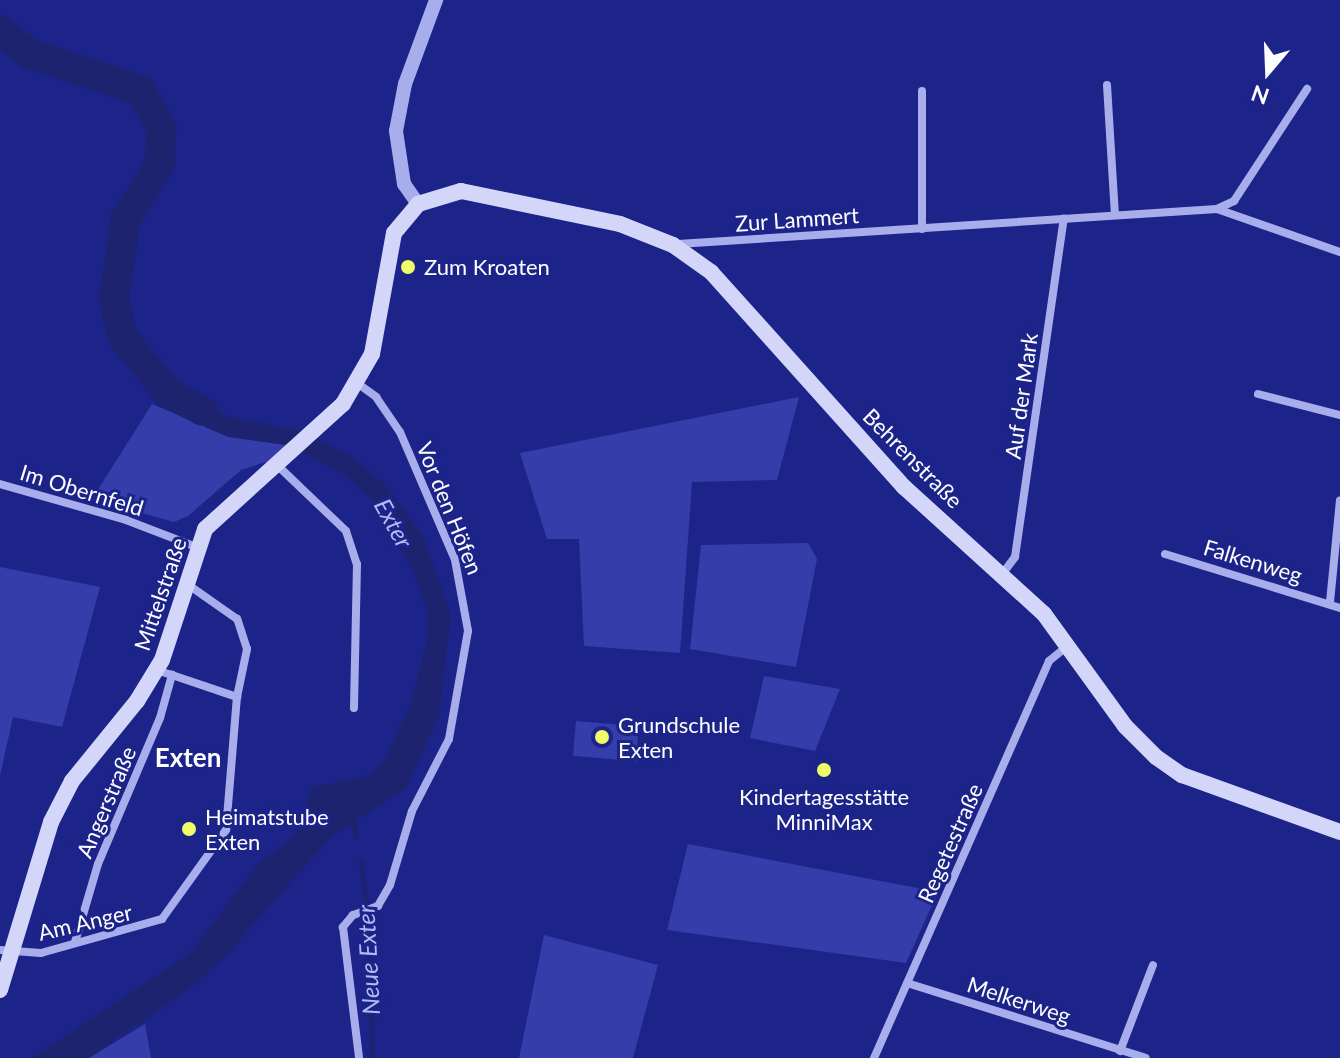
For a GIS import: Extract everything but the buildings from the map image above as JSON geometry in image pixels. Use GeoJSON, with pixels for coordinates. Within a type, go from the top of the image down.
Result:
{"type":"FeatureCollection","features":[{"type":"Feature","properties":{"kind":"main road","name":"Behrenstraße"},"geometry":{"type":"LineString","coordinates":[[418,204],[461,191],[620,224],[673,245],[711,272],[904,487],[1003,573],[1044,614],[1125,726],[1156,757],[1182,775],[1340,832]]}},
{"type":"Feature","properties":{"kind":"main road","name":"Mittelstraße"},"geometry":{"type":"LineString","coordinates":[[0,990],[6,952],[51,822],[72,781],[164,673],[187,584],[199,548],[216,516],[319,429],[357,383],[372,354],[394,233],[418,204]]}},
{"type":"Feature","properties":{"kind":"street"},"geometry":{"type":"LineString","coordinates":[[418,204],[397,163],[396,131],[405,84],[436,0]]}},
{"type":"Feature","properties":{"kind":"street"},"geometry":{"type":"LineString","coordinates":[[1107,85],[1115,215]]}},
{"type":"Feature","properties":{"kind":"street"},"geometry":{"type":"LineString","coordinates":[[1217,209],[1234,201],[1307,89]]}},
{"type":"Feature","properties":{"kind":"street"},"geometry":{"type":"LineString","coordinates":[[922,91],[922,229]]}},
{"type":"Feature","properties":{"kind":"street"},"geometry":{"type":"LineString","coordinates":[[1217,209],[1340,252]]}},
{"type":"Feature","properties":{"kind":"street","name":"Zur Lammert"},"geometry":{"type":"LineString","coordinates":[[673,245],[1217,209]]}},
{"type":"Feature","properties":{"kind":"street","name":"Auf der Mark"},"geometry":{"type":"LineString","coordinates":[[1003,573],[1015,557],[1064,219]]}},
{"type":"Feature","properties":{"kind":"street","name":"Vor den Höfen"},"geometry":{"type":"LineString","coordinates":[[357,383],[376,397],[400,432],[455,560],[468,631],[449,739],[408,819],[390,885],[372,909],[355,914],[343,927],[359,1058]]}},
{"type":"Feature","properties":{"kind":"street"},"geometry":{"type":"LineString","coordinates":[[1258,394],[1340,415]]}},
{"type":"Feature","properties":{"kind":"street"},"geometry":{"type":"LineString","coordinates":[[280,465],[346,531],[357,564],[354,708]]}},
{"type":"Feature","properties":{"kind":"street","name":"Im Obernfeld"},"geometry":{"type":"LineString","coordinates":[[0,484],[126,520],[199,548]]}},
{"type":"Feature","properties":{"kind":"street","name":"Falkenweg"},"geometry":{"type":"LineString","coordinates":[[1330,602],[1340,500]]}},
{"type":"Feature","properties":{"kind":"street","name":"Falkenweg"},"geometry":{"type":"LineString","coordinates":[[1165,554],[1304,594],[1316,604],[1330,602],[1340,608]]}},
{"type":"Feature","properties":{"kind":"street","name":"Am Anger"},"geometry":{"type":"LineString","coordinates":[[6,952],[41,953],[162,919],[226,830],[237,697],[247,649],[237,619],[187,584]]}},
{"type":"Feature","properties":{"kind":"street","name":"Regetestraße"},"geometry":{"type":"LineString","coordinates":[[874,1058],[1049,661],[1066,647]]}},
{"type":"Feature","properties":{"kind":"street"},"geometry":{"type":"LineString","coordinates":[[164,673],[237,697]]}},
{"type":"Feature","properties":{"kind":"street","name":"Angerstraße"},"geometry":{"type":"LineString","coordinates":[[75,942],[98,864],[160,718],[164,673]]}},
{"type":"Feature","properties":{"kind":"street"},"geometry":{"type":"LineString","coordinates":[[1120,1051],[1153,965]]}},
{"type":"Feature","properties":{"kind":"street","name":"Melkerweg"},"geometry":{"type":"LineString","coordinates":[[907,983],[1146,1058]]}},
{"type":"Feature","properties":{"kind":"shaded area"},"geometry":{"type":"Polygon","coordinates":[[[799,397],[777,480],[692,482],[680,653],[584,646],[579,539],[547,539],[520,453],[799,397]]]}},
{"type":"Feature","properties":{"kind":"shaded area"},"geometry":{"type":"Polygon","coordinates":[[[152,404],[229,437],[286,445],[275,459],[241,470],[188,516],[174,522],[92,499],[152,404]]]}},
{"type":"Feature","properties":{"kind":"shaded area"},"geometry":{"type":"Polygon","coordinates":[[[808,543],[817,559],[796,667],[690,649],[701,545],[808,543]]]}},
{"type":"Feature","properties":{"kind":"shaded area"},"geometry":{"type":"Polygon","coordinates":[[[0,567],[100,587],[62,727],[13,717],[0,776],[0,567]]]}},
{"type":"Feature","properties":{"kind":"shaded area"},"geometry":{"type":"Polygon","coordinates":[[[764,676],[840,689],[815,751],[750,738],[764,676]]]}},
{"type":"Feature","properties":{"kind":"shaded area"},"geometry":{"type":"Polygon","coordinates":[[[576,721],[639,726],[636,761],[573,756],[576,721]]]}},
{"type":"Feature","properties":{"kind":"shaded area"},"geometry":{"type":"Polygon","coordinates":[[[688,844],[938,892],[906,963],[667,930],[688,844]]]}},
{"type":"Feature","properties":{"kind":"shaded area"},"geometry":{"type":"Polygon","coordinates":[[[544,935],[658,965],[633,1058],[519,1058],[544,935]]]}},
{"type":"Feature","properties":{"kind":"shaded area"},"geometry":{"type":"Polygon","coordinates":[[[145,1024],[151,1058],[89,1058],[145,1024]]]}},
{"type":"Feature","properties":{"kind":"water"},"geometry":{"type":"Polygon","coordinates":[[[167,392],[190,395],[229,417],[301,431],[352,456],[387,487],[423,536],[451,614],[439,717],[406,788],[330,838],[224,958],[190,988],[89,1058],[32,1058],[189,954],[258,864],[294,836],[312,787],[366,777],[384,762],[410,706],[427,640],[427,610],[413,571],[370,498],[346,476],[286,445],[229,437],[207,428],[167,392]]]}},
{"type":"Feature","properties":{"kind":"waterway","name":"Exter"},"geometry":{"type":"LineString","coordinates":[[0,30],[30,54],[140,90],[161,127],[160,164],[126,218],[114,297],[122,336],[167,392],[202,411]]}},
{"type":"Feature","properties":{"kind":"waterway","name":"Neue Exter"},"geometry":{"type":"LineString","coordinates":[[353,819],[356,837]]}},
{"type":"Feature","properties":{"kind":"waterway","name":"Neue Exter"},"geometry":{"type":"LineString","coordinates":[[361,862],[369,932],[372,1058]]}},
{"type":"Feature","properties":{"kind":"place","name":"Zum Kroaten"},"geometry":{"type":"Point","coordinates":[408,267]}},
{"type":"Feature","properties":{"kind":"place","name":"Grundschule Exten"},"geometry":{"type":"Point","coordinates":[602,737]}},
{"type":"Feature","properties":{"kind":"place","name":"Kindertagesstätte MinniMax"},"geometry":{"type":"Point","coordinates":[824,770]}},
{"type":"Feature","properties":{"kind":"place","name":"Heimatstube Exten"},"geometry":{"type":"Point","coordinates":[189,829]}},
{"type":"Feature","properties":{"kind":"district","name":"Exten"},"geometry":{"type":"Point","coordinates":[188,758]}}]}
